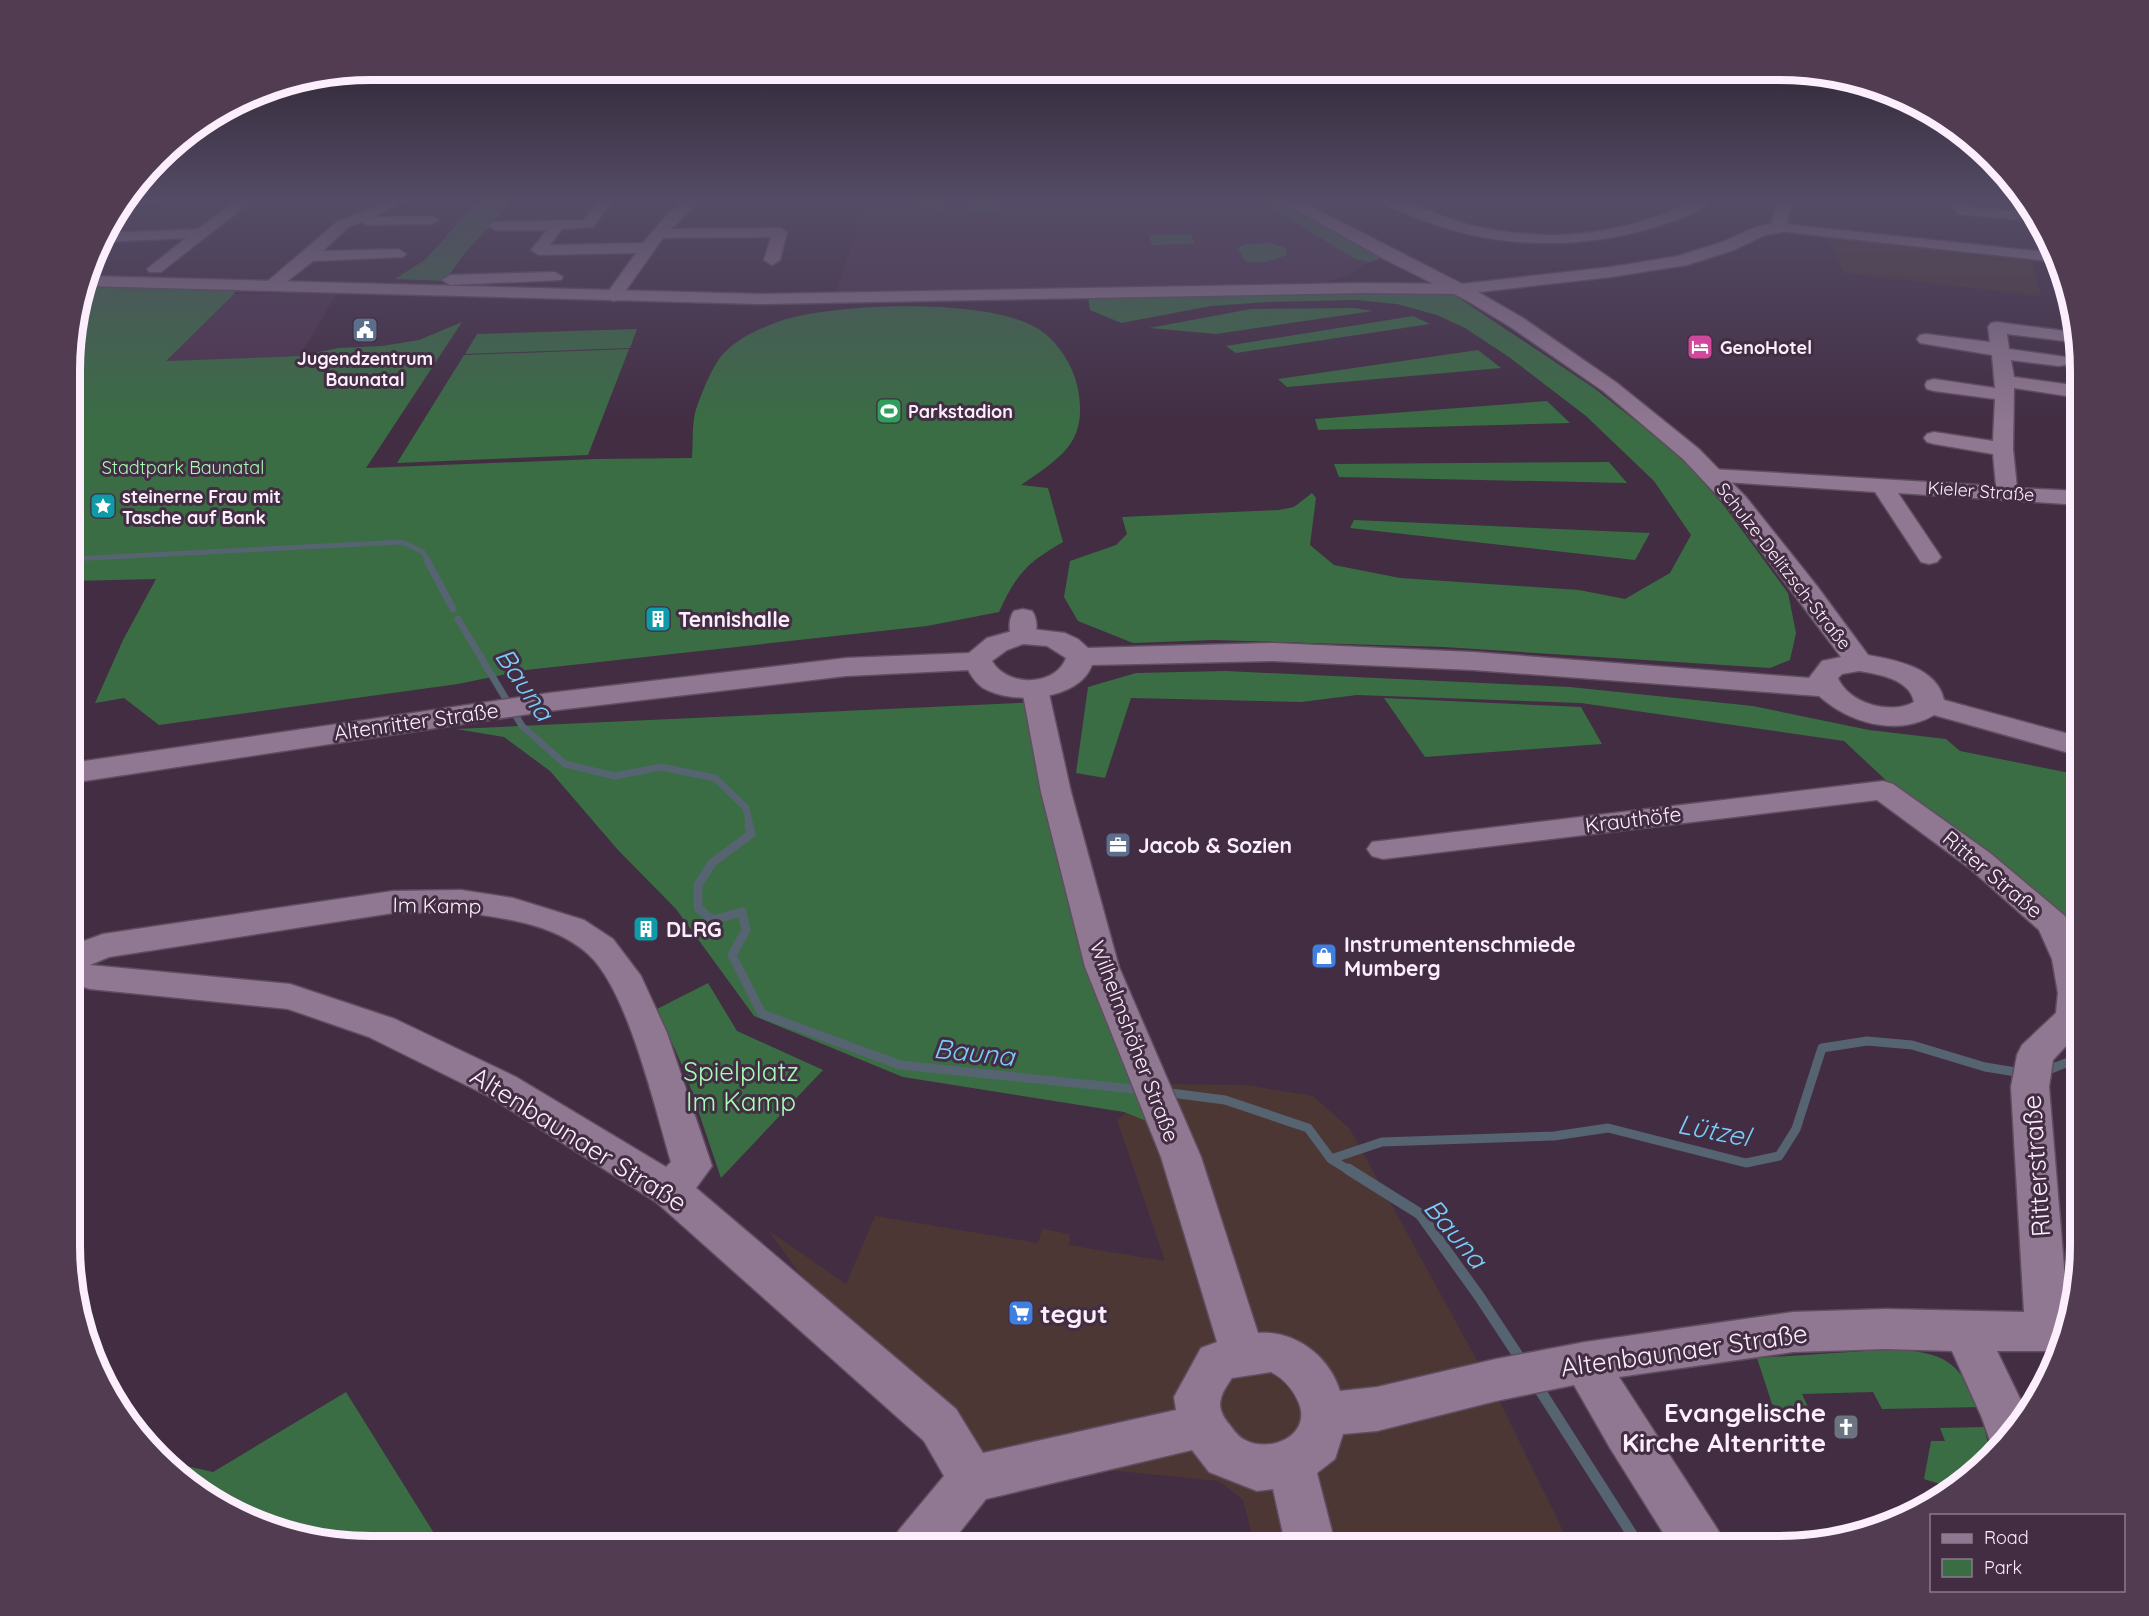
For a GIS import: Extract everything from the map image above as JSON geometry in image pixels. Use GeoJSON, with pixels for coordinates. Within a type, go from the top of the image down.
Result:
{"type":"FeatureCollection","features":[{"type":"Feature","properties":{"kind":"main road"},"geometry":{"type":"LineString","coordinates":[[1361,288],[1384,285],[1395,280],[1398,274]]}},
{"type":"Feature","properties":{"kind":"main road","name":"Schulze-Delitzsch-Straße"},"geometry":{"type":"LineString","coordinates":[[1430,274],[1516,322],[1610,387],[1691,454],[1762,533],[1859,662]]}},
{"type":"Feature","properties":{"kind":"main road"},"geometry":{"type":"LineString","coordinates":[[94,280],[613,296],[760,298],[1454,286],[1529,282],[1584,274]]}},
{"type":"Feature","properties":{"kind":"main road"},"geometry":{"type":"LineString","coordinates":[[1516,322],[1505,304],[1504,295],[1529,282]]}},
{"type":"Feature","properties":{"kind":"main road"},"geometry":{"type":"LineString","coordinates":[[1023,626],[1070,644],[1081,657],[1076,671],[1060,683],[1035,689],[1013,688],[993,681],[983,672],[977,661],[984,651],[1023,626]]}},
{"type":"Feature","properties":{"kind":"main road"},"geometry":{"type":"LineString","coordinates":[[1081,657],[1273,652],[1461,660],[1825,688]]}},
{"type":"Feature","properties":{"kind":"main road","name":"Altenritter Straße"},"geometry":{"type":"LineString","coordinates":[[80,772],[549,702],[846,667],[977,661]]}},
{"type":"Feature","properties":{"kind":"main road"},"geometry":{"type":"LineString","coordinates":[[1859,662],[1878,665],[1912,678],[1924,687],[1930,696],[1930,705],[1924,712],[1913,716],[1881,716],[1846,705],[1825,688],[1822,679],[1825,672],[1838,665],[1859,662]]}},
{"type":"Feature","properties":{"kind":"main road"},"geometry":{"type":"LineString","coordinates":[[1930,705],[2070,744]]}},
{"type":"Feature","properties":{"kind":"street"},"geometry":{"type":"LineString","coordinates":[[274,284],[286,274]]}},
{"type":"Feature","properties":{"kind":"street"},"geometry":{"type":"LineString","coordinates":[[450,280],[554,279],[557,274]]}},
{"type":"Feature","properties":{"kind":"street"},"geometry":{"type":"LineString","coordinates":[[613,296],[628,274]]}},
{"type":"Feature","properties":{"kind":"street"},"geometry":{"type":"LineString","coordinates":[[2007,492],[2004,449],[2005,388],[1997,327],[2065,336]]}},
{"type":"Feature","properties":{"kind":"street"},"geometry":{"type":"LineString","coordinates":[[1926,339],[2059,361]]}},
{"type":"Feature","properties":{"kind":"street"},"geometry":{"type":"LineString","coordinates":[[1934,385],[2070,391]]}},
{"type":"Feature","properties":{"kind":"street"},"geometry":{"type":"LineString","coordinates":[[1934,438],[2004,449]]}},
{"type":"Feature","properties":{"kind":"street","name":"Kieler Straße"},"geometry":{"type":"LineString","coordinates":[[1712,475],[2070,497]]}},
{"type":"Feature","properties":{"kind":"street","name":"Kieler Straße"},"geometry":{"type":"LineString","coordinates":[[1881,484],[1929,557]]}},
{"type":"Feature","properties":{"kind":"street","name":"Wilhelmshöher Straße"},"geometry":{"type":"LineString","coordinates":[[1035,689],[1056,792],[1102,967],[1181,1158],[1243,1355]]}},
{"type":"Feature","properties":{"kind":"street","name":"Krauthöfe"},"geometry":{"type":"LineString","coordinates":[[1383,849],[1883,790]]}},
{"type":"Feature","properties":{"kind":"street","name":"Ritter Straße"},"geometry":{"type":"LineString","coordinates":[[1883,790],[1979,860],[2052,924],[2070,965]]}},
{"type":"Feature","properties":{"kind":"street","name":"Im Kamp"},"geometry":{"type":"LineString","coordinates":[[80,956],[103,946],[393,902],[461,901],[513,909],[572,928],[601,947],[624,976],[649,1032],[692,1166],[670,1190]]}},
{"type":"Feature","properties":{"kind":"street","name":"Altenbaunaer Straße"},"geometry":{"type":"LineString","coordinates":[[80,974],[90,977],[290,997],[382,1028],[503,1087],[670,1190],[940,1425],[972,1479]]}},
{"type":"Feature","properties":{"kind":"street","name":"Ritterstraße"},"geometry":{"type":"LineString","coordinates":[[2055,1333],[2032,1071],[2070,1021]]}},
{"type":"Feature","properties":{"kind":"street","name":"Altenbaunaer Straße"},"geometry":{"type":"LineString","coordinates":[[1325,1414],[1377,1409],[1564,1365],[1793,1332],[1886,1329],[2055,1333]]}},
{"type":"Feature","properties":{"kind":"street"},"geometry":{"type":"LineString","coordinates":[[1965,1332],[2007,1425]]}},
{"type":"Feature","properties":{"kind":"street"},"geometry":{"type":"LineString","coordinates":[[1273,1352],[1293,1361],[1315,1382],[1325,1414],[1318,1443],[1292,1464],[1257,1468],[1226,1456],[1201,1426],[1197,1397],[1217,1362],[1243,1355],[1273,1352]]}},
{"type":"Feature","properties":{"kind":"street"},"geometry":{"type":"LineString","coordinates":[[1564,1365],[1626,1432],[1694,1536]]}},
{"type":"Feature","properties":{"kind":"street"},"geometry":{"type":"LineString","coordinates":[[925,1536],[972,1479],[1201,1426]]}},
{"type":"Feature","properties":{"kind":"street"},"geometry":{"type":"LineString","coordinates":[[1292,1464],[1308,1536]]}},
{"type":"Feature","properties":{"kind":"shaded area"},"geometry":{"type":"Polygon","coordinates":[[[842,274],[1350,274],[1326,282],[837,291],[842,274]]]}},
{"type":"Feature","properties":{"kind":"shaded area"},"geometry":{"type":"Polygon","coordinates":[[[1856,274],[2035,274],[2041,296],[1856,274]]]}},
{"type":"Feature","properties":{"kind":"shaded area"},"geometry":{"type":"Polygon","coordinates":[[[337,293],[300,356],[165,361],[234,294],[337,293]]]}},
{"type":"Feature","properties":{"kind":"shaded area"},"geometry":{"type":"Polygon","coordinates":[[[1160,1084],[1245,1085],[1313,1096],[1350,1129],[1501,1404],[1566,1536],[1252,1536],[1243,1500],[1219,1481],[966,1456],[847,1338],[768,1230],[846,1284],[875,1216],[1038,1243],[1042,1229],[1070,1234],[1069,1245],[1165,1261],[1117,1120],[1160,1084]]]}},
{"type":"Feature","properties":{"kind":"green space"},"geometry":{"type":"Polygon","coordinates":[[[402,274],[450,274],[445,281],[395,279],[402,274]]]}},
{"type":"Feature","properties":{"kind":"green space","name":"Stadtpark Baunatal"},"geometry":{"type":"Polygon","coordinates":[[[92,285],[236,288],[234,294],[166,361],[300,356],[338,348],[382,346],[419,340],[462,322],[366,468],[596,459],[692,458],[695,413],[720,357],[737,342],[780,321],[837,310],[909,306],[981,311],[1011,318],[1035,327],[1057,345],[1073,371],[1078,389],[1079,423],[1075,436],[1059,457],[1021,485],[1048,488],[1063,542],[1040,556],[1024,570],[999,612],[927,626],[526,670],[458,684],[159,725],[124,698],[95,703],[123,640],[156,579],[80,581],[80,352],[85,314],[92,285]]]}},
{"type":"Feature","properties":{"kind":"green space"},"geometry":{"type":"Polygon","coordinates":[[[1450,292],[1594,388],[1680,456],[1725,507],[1788,593],[1796,633],[1790,660],[1770,668],[1444,647],[1214,640],[1133,643],[1078,621],[1064,597],[1070,561],[1116,545],[1127,534],[1122,517],[1279,510],[1294,507],[1312,493],[1316,498],[1310,545],[1334,565],[1400,578],[1579,590],[1625,599],[1670,573],[1691,535],[1654,481],[1586,416],[1509,357],[1465,328],[1437,315],[1397,304],[1355,300],[1211,306],[1121,323],[1090,310],[1088,298],[1450,292]]]}},
{"type":"Feature","properties":{"kind":"green space"},"geometry":{"type":"Polygon","coordinates":[[[1355,308],[1373,311],[1216,334],[1149,328],[1251,309],[1355,308]]]}},
{"type":"Feature","properties":{"kind":"green space"},"geometry":{"type":"Polygon","coordinates":[[[1413,316],[1430,324],[1236,353],[1226,346],[1413,316]]]}},
{"type":"Feature","properties":{"kind":"green space"},"geometry":{"type":"Polygon","coordinates":[[[637,329],[630,348],[465,354],[477,334],[637,329]]]}},
{"type":"Feature","properties":{"kind":"green space"},"geometry":{"type":"Polygon","coordinates":[[[629,349],[588,455],[397,463],[464,355],[629,349]]]}},
{"type":"Feature","properties":{"kind":"green space"},"geometry":{"type":"Polygon","coordinates":[[[1478,350],[1501,368],[1287,387],[1278,379],[1478,350]]]}},
{"type":"Feature","properties":{"kind":"green space"},"geometry":{"type":"Polygon","coordinates":[[[1547,401],[1570,423],[1318,430],[1315,419],[1547,401]]]}},
{"type":"Feature","properties":{"kind":"green space"},"geometry":{"type":"Polygon","coordinates":[[[1609,462],[1627,483],[1339,477],[1334,464],[1609,462]]]}},
{"type":"Feature","properties":{"kind":"green space"},"geometry":{"type":"Polygon","coordinates":[[[1354,520],[1650,533],[1635,560],[1350,528],[1354,520]]]}},
{"type":"Feature","properties":{"kind":"green space"},"geometry":{"type":"Polygon","coordinates":[[[1226,671],[1570,687],[1753,706],[1869,730],[1946,739],[1960,751],[2070,773],[2070,927],[2055,910],[1890,784],[1844,741],[1581,703],[1357,695],[1301,702],[1131,698],[1105,778],[1076,773],[1088,687],[1136,673],[1226,671]]]}},
{"type":"Feature","properties":{"kind":"green space"},"geometry":{"type":"Polygon","coordinates":[[[1384,698],[1581,707],[1602,744],[1425,757],[1384,698]]]}},
{"type":"Feature","properties":{"kind":"green space"},"geometry":{"type":"Polygon","coordinates":[[[1037,702],[1056,792],[1169,1130],[1124,1112],[903,1077],[754,1016],[676,909],[618,850],[550,771],[504,737],[456,729],[1037,702]]]}},
{"type":"Feature","properties":{"kind":"green space","name":"Spielplatz Im Kamp"},"geometry":{"type":"Polygon","coordinates":[[[708,983],[737,1031],[823,1070],[721,1178],[685,1072],[657,1009],[708,983]]]}},
{"type":"Feature","properties":{"kind":"green space"},"geometry":{"type":"Polygon","coordinates":[[[1895,1349],[1928,1354],[1949,1363],[1965,1379],[1982,1407],[1882,1409],[1873,1392],[1802,1394],[1808,1407],[1800,1407],[1794,1416],[1772,1404],[1757,1358],[1895,1349]]]}},
{"type":"Feature","properties":{"kind":"green space"},"geometry":{"type":"Polygon","coordinates":[[[346,1392],[436,1536],[352,1536],[295,1527],[259,1514],[225,1497],[180,1465],[213,1472],[346,1392]]]}},
{"type":"Feature","properties":{"kind":"green space"},"geometry":{"type":"Polygon","coordinates":[[[1984,1427],[1989,1446],[1943,1485],[1924,1479],[1931,1441],[1945,1441],[1940,1428],[1984,1427]]]}},
{"type":"Feature","properties":{"kind":"waterway","name":"Bauna"},"geometry":{"type":"LineString","coordinates":[[80,559],[402,542],[423,552],[427,560]]}},
{"type":"Feature","properties":{"kind":"waterway","name":"Bauna"},"geometry":{"type":"LineString","coordinates":[[427,560],[453,609]]}},
{"type":"Feature","properties":{"kind":"waterway","name":"Bauna"},"geometry":{"type":"LineString","coordinates":[[458,619],[522,726],[565,764],[615,776],[661,767],[715,778],[746,808],[750,827]]}},
{"type":"Feature","properties":{"kind":"waterway","name":"Bauna"},"geometry":{"type":"LineString","coordinates":[[749,825],[751,834],[712,863],[698,885],[698,908],[712,920],[742,912],[746,930],[732,955],[762,1014],[900,1065],[1143,1090]]}},
{"type":"Feature","properties":{"kind":"waterway","name":"Lützel"},"geometry":{"type":"LineString","coordinates":[[1331,1159],[1382,1142],[1554,1136],[1608,1128],[1746,1163],[1779,1156],[1796,1129],[1822,1048],[1867,1041],[1912,1045],[1985,1067],[2022,1073]]}},
{"type":"Feature","properties":{"kind":"waterway","name":"Lützel"},"geometry":{"type":"LineString","coordinates":[[2043,1072],[2070,1061]]}},
{"type":"Feature","properties":{"kind":"waterway","name":"Bauna"},"geometry":{"type":"LineString","coordinates":[[1163,1092],[1225,1100],[1308,1128],[1331,1159]]}},
{"type":"Feature","properties":{"kind":"waterway","name":"Bauna"},"geometry":{"type":"LineString","coordinates":[[1331,1159],[1350,1171]]}},
{"type":"Feature","properties":{"kind":"waterway","name":"Bauna"},"geometry":{"type":"LineString","coordinates":[[1348,1169],[1420,1214],[1479,1296],[1523,1363]]}},
{"type":"Feature","properties":{"kind":"waterway","name":"Bauna"},"geometry":{"type":"LineString","coordinates":[[1536,1384],[1633,1536]]}},
{"type":"Feature","properties":{"kind":"place","name":"Jugendzentrum Baunatal"},"geometry":{"type":"Point","coordinates":[365,330]}},
{"type":"Feature","properties":{"kind":"place","name":"GenoHotel"},"geometry":{"type":"Point","coordinates":[1700,347]}},
{"type":"Feature","properties":{"kind":"place","name":"Parkstadion"},"geometry":{"type":"Point","coordinates":[889,411]}},
{"type":"Feature","properties":{"kind":"place","name":"steinerne Frau mit Tasche auf Bank"},"geometry":{"type":"Point","coordinates":[103,506]}},
{"type":"Feature","properties":{"kind":"place","name":"Tennishalle"},"geometry":{"type":"Point","coordinates":[658,619]}},
{"type":"Feature","properties":{"kind":"place","name":"Jacob & Sozien"},"geometry":{"type":"Point","coordinates":[1118,845]}},
{"type":"Feature","properties":{"kind":"place","name":"DLRG"},"geometry":{"type":"Point","coordinates":[646,929]}},
{"type":"Feature","properties":{"kind":"place","name":"Instrumentenschmiede Mumberg"},"geometry":{"type":"Point","coordinates":[1324,956]}},
{"type":"Feature","properties":{"kind":"place","name":"tegut"},"geometry":{"type":"Point","coordinates":[1021,1313]}},
{"type":"Feature","properties":{"kind":"place","name":"Evangelische Kirche Altenritte"},"geometry":{"type":"Point","coordinates":[1846,1427]}}]}
